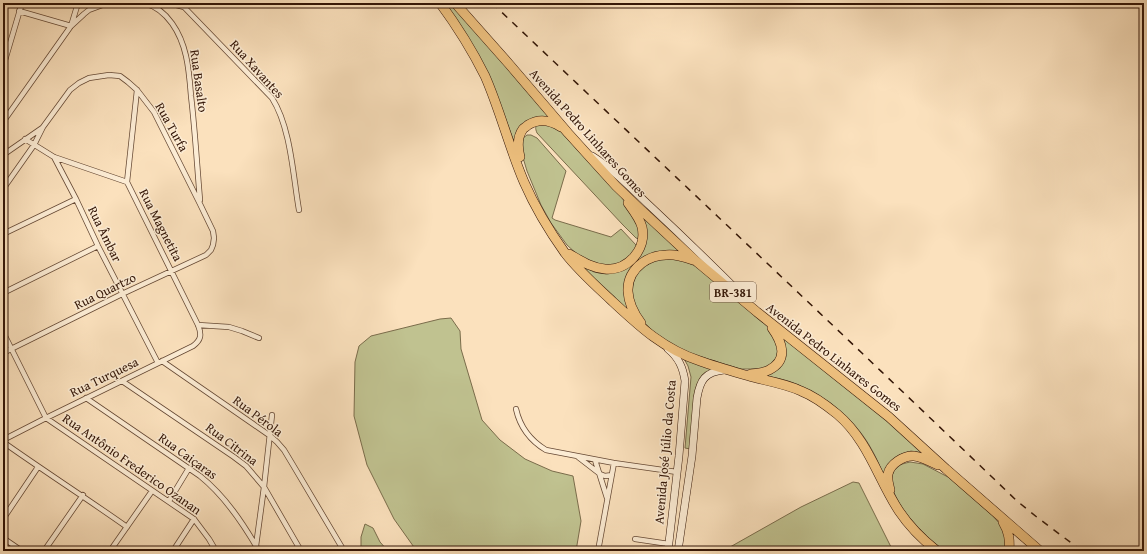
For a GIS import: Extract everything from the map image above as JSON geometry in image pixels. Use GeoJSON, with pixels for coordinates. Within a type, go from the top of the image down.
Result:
{"type":"FeatureCollection","features":[{"type":"Feature","properties":{"kind":"highway"},"geometry":{"type":"LineString","coordinates":[[440,3],[472,50],[485,76],[502,118],[524,182],[539,212],[564,251],[585,276],[638,325],[659,341],[684,355],[727,370],[800,390],[825,404],[838,414],[860,438],[893,500],[907,521],[923,539],[937,551]]}},
{"type":"Feature","properties":{"kind":"highway","name":"Avenida Pedro Linhares Gomes"},"geometry":{"type":"LineString","coordinates":[[454,3],[616,186],[696,261],[767,321],[890,417],[946,470],[1040,551]]}},
{"type":"Feature","properties":{"kind":"highway"},"geometry":{"type":"LineString","coordinates":[[524,182],[518,146],[522,129],[538,120],[548,121],[557,125],[568,133]]}},
{"type":"Feature","properties":{"kind":"highway"},"geometry":{"type":"LineString","coordinates":[[564,251],[594,267],[607,269],[618,268],[628,263],[641,249],[644,236],[642,225],[616,186]]}},
{"type":"Feature","properties":{"kind":"highway"},"geometry":{"type":"LineString","coordinates":[[659,341],[643,326],[629,303],[627,290],[630,278],[637,267],[646,260],[655,256],[664,254],[674,255],[696,261]]}},
{"type":"Feature","properties":{"kind":"highway"},"geometry":{"type":"LineString","coordinates":[[743,374],[768,371],[774,367],[782,356],[781,343],[767,321]]}},
{"type":"Feature","properties":{"kind":"highway"},"geometry":{"type":"LineString","coordinates":[[893,500],[888,480],[888,473],[892,466],[898,461],[906,457],[921,457],[946,470]]}},
{"type":"Feature","properties":{"kind":"highway"},"geometry":{"type":"LineString","coordinates":[[997,514],[1010,538],[1009,551]]}},
{"type":"Feature","properties":{"kind":"main road"},"geometry":{"type":"LineString","coordinates":[[584,151],[602,162],[624,181],[726,279],[757,312]]}},
{"type":"Feature","properties":{"kind":"main road","name":"Avenida José Júlio da Costa"},"geometry":{"type":"LineString","coordinates":[[659,341],[674,354],[680,362],[684,370],[685,381],[679,456],[668,548]]}},
{"type":"Feature","properties":{"kind":"main road","name":"Avenida José Júlio da Costa"},"geometry":{"type":"LineString","coordinates":[[678,551],[692,456],[699,388],[703,380],[709,374],[714,371],[727,370]]}},
{"type":"Feature","properties":{"kind":"main road"},"geometry":{"type":"LineString","coordinates":[[679,456],[683,451],[685,451],[692,456]]}},
{"type":"Feature","properties":{"kind":"street"},"geometry":{"type":"LineString","coordinates":[[3,67],[22,3]]}},
{"type":"Feature","properties":{"kind":"street"},"geometry":{"type":"LineString","coordinates":[[71,26],[78,3]]}},
{"type":"Feature","properties":{"kind":"street"},"geometry":{"type":"LineString","coordinates":[[3,122],[71,26],[89,10],[108,3]]}},
{"type":"Feature","properties":{"kind":"street"},"geometry":{"type":"LineString","coordinates":[[147,4],[156,3]]}},
{"type":"Feature","properties":{"kind":"street"},"geometry":{"type":"LineString","coordinates":[[169,3],[183,5]]}},
{"type":"Feature","properties":{"kind":"street","name":"Rua Basalto"},"geometry":{"type":"LineString","coordinates":[[147,4],[164,13],[172,22],[180,38],[186,56],[193,111],[200,204]]}},
{"type":"Feature","properties":{"kind":"street","name":"Rua Xavantes"},"geometry":{"type":"LineString","coordinates":[[183,5],[272,98],[278,108],[289,150],[300,210]]}},
{"type":"Feature","properties":{"kind":"street"},"geometry":{"type":"LineString","coordinates":[[19,11],[71,26]]}},
{"type":"Feature","properties":{"kind":"street","name":"Rua Turfa"},"geometry":{"type":"LineString","coordinates":[[3,189],[34,144],[43,126],[70,90],[79,82],[90,78],[109,75],[120,76],[137,90],[154,112],[212,231],[214,238],[213,245]]}},
{"type":"Feature","properties":{"kind":"street"},"geometry":{"type":"LineString","coordinates":[[127,182],[137,90]]}},
{"type":"Feature","properties":{"kind":"street"},"geometry":{"type":"LineString","coordinates":[[3,155],[43,126]]}},
{"type":"Feature","properties":{"kind":"street","name":"Rua Magnetita"},"geometry":{"type":"LineString","coordinates":[[25,139],[54,157],[127,182],[198,325]]}},
{"type":"Feature","properties":{"kind":"street","name":"Rua Âmbar"},"geometry":{"type":"LineString","coordinates":[[54,157],[122,294],[160,362]]}},
{"type":"Feature","properties":{"kind":"street"},"geometry":{"type":"LineString","coordinates":[[3,234],[76,199]]}},
{"type":"Feature","properties":{"kind":"street","name":"Rua Quartzo"},"geometry":{"type":"LineString","coordinates":[[3,353],[122,294],[206,255],[211,250],[213,245]]}},
{"type":"Feature","properties":{"kind":"street"},"geometry":{"type":"LineString","coordinates":[[3,293],[98,246]]}},
{"type":"Feature","properties":{"kind":"street"},"geometry":{"type":"LineString","coordinates":[[198,325],[229,327],[259,338]]}},
{"type":"Feature","properties":{"kind":"street","name":"Rua Turquesa"},"geometry":{"type":"LineString","coordinates":[[3,441],[86,398],[193,346],[200,338],[201,332],[198,325]]}},
{"type":"Feature","properties":{"kind":"street"},"geometry":{"type":"LineString","coordinates":[[3,332],[46,418]]}},
{"type":"Feature","properties":{"kind":"street","name":"Rua Pérola"},"geometry":{"type":"LineString","coordinates":[[160,362],[269,435],[280,446],[293,465],[344,551]]}},
{"type":"Feature","properties":{"kind":"street","name":"Rua Citrina"},"geometry":{"type":"LineString","coordinates":[[122,381],[246,466],[264,487],[301,551]]}},
{"type":"Feature","properties":{"kind":"street","name":"Rua Caiçaras"},"geometry":{"type":"LineString","coordinates":[[86,398],[209,483],[220,494],[243,525],[258,551]]}},
{"type":"Feature","properties":{"kind":"street"},"geometry":{"type":"LineString","coordinates":[[516,409],[518,419],[523,429],[539,446],[546,450],[595,460],[677,472]]}},
{"type":"Feature","properties":{"kind":"street"},"geometry":{"type":"LineString","coordinates":[[255,548],[272,415]]}},
{"type":"Feature","properties":{"kind":"street","name":"Rua Antônio Frederico Ozanan"},"geometry":{"type":"LineString","coordinates":[[46,418],[194,519],[216,551]]}},
{"type":"Feature","properties":{"kind":"street"},"geometry":{"type":"LineString","coordinates":[[3,441],[83,495],[127,527]]}},
{"type":"Feature","properties":{"kind":"street"},"geometry":{"type":"LineString","coordinates":[[577,456],[600,474],[605,476],[612,475]]}},
{"type":"Feature","properties":{"kind":"street"},"geometry":{"type":"LineString","coordinates":[[595,460],[608,499]]}},
{"type":"Feature","properties":{"kind":"street"},"geometry":{"type":"LineString","coordinates":[[598,551],[614,463]]}},
{"type":"Feature","properties":{"kind":"street"},"geometry":{"type":"LineString","coordinates":[[3,519],[38,466]]}},
{"type":"Feature","properties":{"kind":"street"},"geometry":{"type":"LineString","coordinates":[[169,501],[188,468]]}},
{"type":"Feature","properties":{"kind":"street"},"geometry":{"type":"LineString","coordinates":[[110,551],[152,490]]}},
{"type":"Feature","properties":{"kind":"street"},"geometry":{"type":"LineString","coordinates":[[44,551],[83,495]]}},
{"type":"Feature","properties":{"kind":"street"},"geometry":{"type":"LineString","coordinates":[[172,551],[194,519]]}},
{"type":"Feature","properties":{"kind":"street"},"geometry":{"type":"LineString","coordinates":[[3,538],[22,551]]}},
{"type":"Feature","properties":{"kind":"street"},"geometry":{"type":"LineString","coordinates":[[635,540],[668,548]]}},
{"type":"Feature","properties":{"kind":"green space"},"geometry":{"type":"Polygon","coordinates":[[[443,3],[450,3],[554,121],[533,119],[516,147],[498,99],[443,3]]]}},
{"type":"Feature","properties":{"kind":"green space"},"geometry":{"type":"Polygon","coordinates":[[[539,123],[552,125],[561,132],[622,198],[633,213],[640,228],[639,239],[636,238],[623,225],[537,133],[536,127],[539,123]]]}},
{"type":"Feature","properties":{"kind":"green space"},"geometry":{"type":"Polygon","coordinates":[[[527,135],[537,138],[566,171],[552,218],[611,237],[621,229],[636,245],[637,250],[630,259],[606,268],[579,256],[567,245],[551,223],[541,205],[527,171],[521,151],[523,138],[527,135]]]}},
{"type":"Feature","properties":{"kind":"green space"},"geometry":{"type":"Polygon","coordinates":[[[634,206],[683,254],[668,253],[629,275],[632,316],[581,265],[594,272],[606,274],[624,270],[634,263],[641,255],[645,245],[634,206]]]}},
{"type":"Feature","properties":{"kind":"green space"},"geometry":{"type":"Polygon","coordinates":[[[665,256],[683,260],[699,268],[769,328],[780,346],[776,362],[762,369],[741,369],[688,353],[669,343],[654,332],[642,320],[630,300],[635,273],[641,266],[665,256]]]}},
{"type":"Feature","properties":{"kind":"green space"},"geometry":{"type":"Polygon","coordinates":[[[451,318],[460,331],[461,349],[482,420],[500,440],[525,459],[552,471],[573,476],[581,521],[576,551],[416,551],[394,519],[367,465],[354,416],[355,362],[359,346],[371,336],[440,319],[451,318]]]}},
{"type":"Feature","properties":{"kind":"green space"},"geometry":{"type":"Polygon","coordinates":[[[780,334],[929,454],[911,451],[899,455],[889,463],[883,474],[876,457],[859,430],[841,412],[809,390],[782,379],[766,376],[775,371],[780,334]]]}},
{"type":"Feature","properties":{"kind":"green space"},"geometry":{"type":"Polygon","coordinates":[[[683,357],[716,368],[705,373],[690,449],[685,448],[691,377],[688,366],[683,357]]]}},
{"type":"Feature","properties":{"kind":"green space"},"geometry":{"type":"Polygon","coordinates":[[[910,462],[923,464],[948,477],[993,516],[1004,529],[1006,551],[945,551],[927,536],[905,512],[892,487],[892,475],[898,466],[910,462]]]}},
{"type":"Feature","properties":{"kind":"green space"},"geometry":{"type":"Polygon","coordinates":[[[853,482],[859,483],[893,551],[723,551],[801,507],[853,482]]]}},
{"type":"Feature","properties":{"kind":"green space"},"geometry":{"type":"Polygon","coordinates":[[[365,524],[373,528],[380,542],[388,551],[361,551],[361,537],[365,524]]]}},
{"type":"Feature","properties":{"kind":"railway"},"geometry":{"type":"LineString","coordinates":[[492,3],[1017,501],[1082,551]]}}]}
